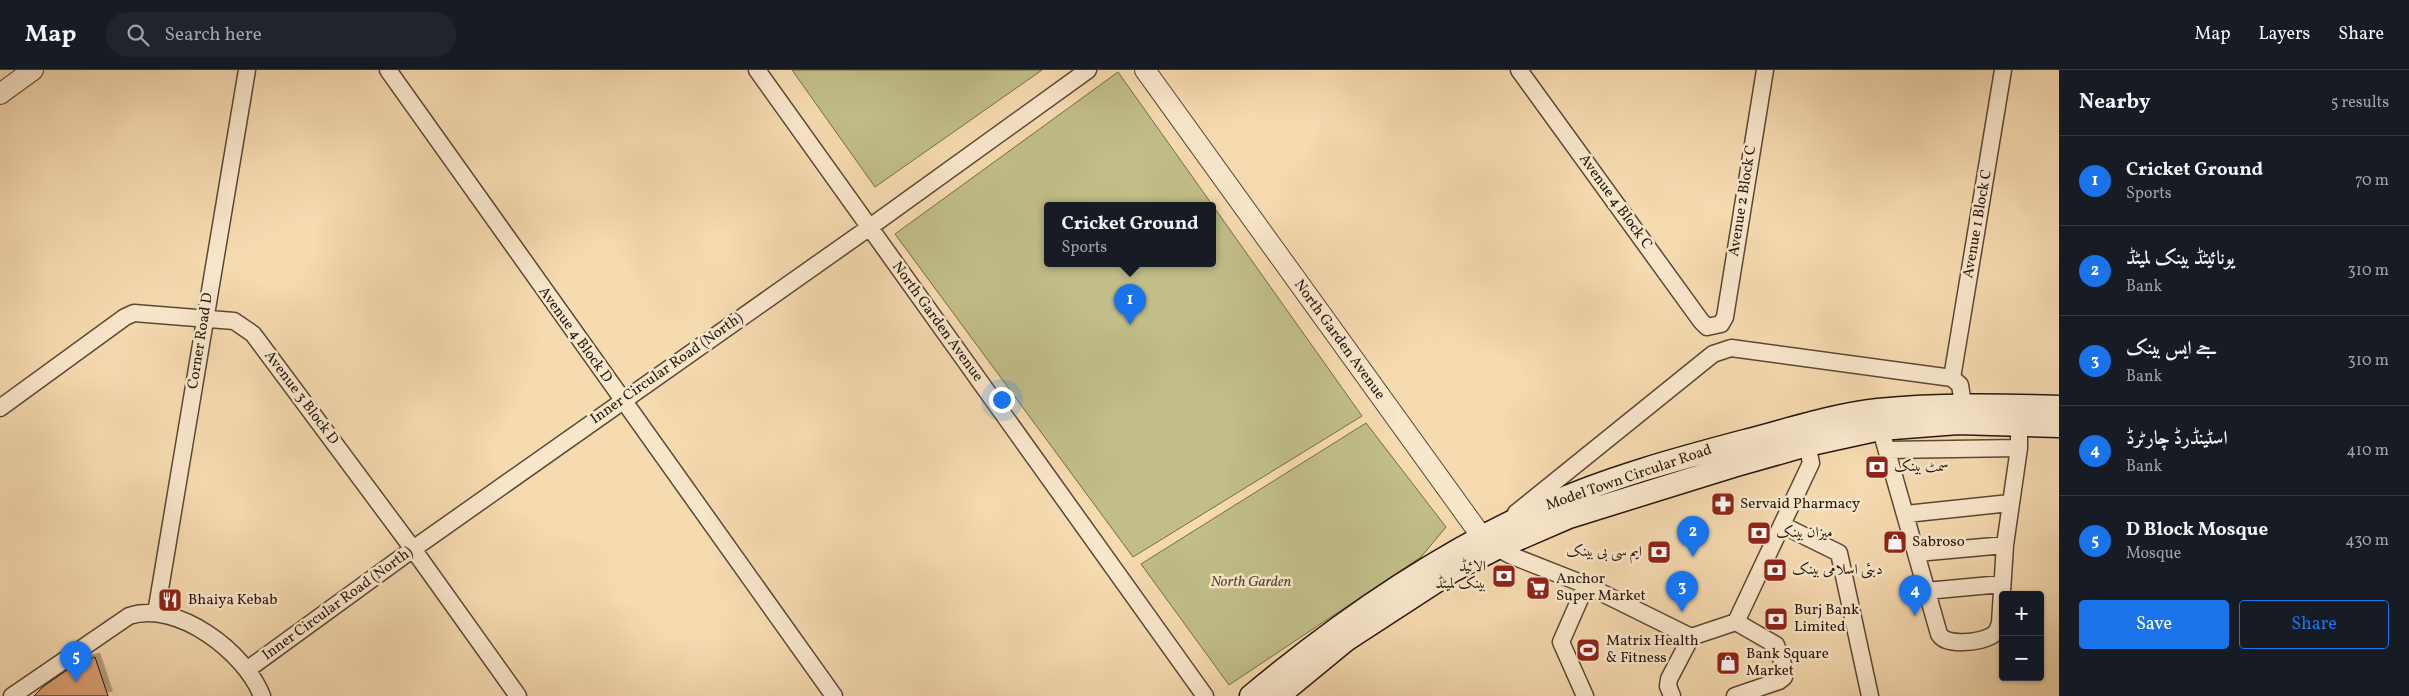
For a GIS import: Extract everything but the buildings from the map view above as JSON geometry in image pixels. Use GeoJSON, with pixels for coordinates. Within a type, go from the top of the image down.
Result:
{"type":"FeatureCollection","features":[{"type":"Feature","properties":{"kind":"main road","name":"Model Town Circular Road"},"geometry":{"type":"LineString","coordinates":[[1278,696],[1346,640],[1452,571],[1489,543],[1544,506],[1590,488],[1655,466],[1963,404],[2059,407]]}},
{"type":"Feature","properties":{"kind":"main road","name":"Model Town Circular Road"},"geometry":{"type":"LineString","coordinates":[[1878,420],[2019,423],[2059,426]]}},
{"type":"Feature","properties":{"kind":"main road","name":"Model Town Circular Road"},"geometry":{"type":"LineString","coordinates":[[1251,696],[1335,628],[1375,600],[1489,543]]}},
{"type":"Feature","properties":{"kind":"street"},"geometry":{"type":"LineString","coordinates":[[0,94],[33,70]]}},
{"type":"Feature","properties":{"kind":"street","name":"Corner Road D"},"geometry":{"type":"LineString","coordinates":[[156,613],[247,70]]}},
{"type":"Feature","properties":{"kind":"street","name":"Avenue 4 Block D"},"geometry":{"type":"LineString","coordinates":[[388,70],[834,696]]}},
{"type":"Feature","properties":{"kind":"street","name":"North Garden Avenue"},"geometry":{"type":"LineString","coordinates":[[757,70],[1205,696]]}},
{"type":"Feature","properties":{"kind":"street","name":"Inner Circular Road (North)"},"geometry":{"type":"LineString","coordinates":[[248,669],[413,549],[870,227],[1088,70]]}},
{"type":"Feature","properties":{"kind":"street","name":"North Garden Avenue"},"geometry":{"type":"LineString","coordinates":[[1145,70],[1489,543]]}},
{"type":"Feature","properties":{"kind":"street","name":"Avenue 4 Block C"},"geometry":{"type":"LineString","coordinates":[[1519,70],[1701,321],[1707,327],[1714,327]]}},
{"type":"Feature","properties":{"kind":"street","name":"Avenue 2 Block C"},"geometry":{"type":"LineString","coordinates":[[1714,327],[1721,324],[1725,317],[1765,70]]}},
{"type":"Feature","properties":{"kind":"street","name":"Avenue 1 Block C"},"geometry":{"type":"LineString","coordinates":[[1952,378],[2004,70]]}},
{"type":"Feature","properties":{"kind":"street","name":"Avenue 3 Block D"},"geometry":{"type":"LineString","coordinates":[[0,408],[134,313],[234,321],[253,334],[413,549],[518,696]]}},
{"type":"Feature","properties":{"kind":"street"},"geometry":{"type":"LineString","coordinates":[[1714,327],[1722,349]]}},
{"type":"Feature","properties":{"kind":"street"},"geometry":{"type":"LineString","coordinates":[[1691,637],[1586,585],[1489,543],[1553,484],[1713,354],[1722,349],[1731,348],[1952,378],[1960,385],[1963,404]]}},
{"type":"Feature","properties":{"kind":"street"},"geometry":{"type":"LineString","coordinates":[[1878,420],[1941,638],[1950,642],[1979,640],[1997,632],[2000,623],[2005,545],[2019,448],[2019,423]]}},
{"type":"Feature","properties":{"kind":"street"},"geometry":{"type":"LineString","coordinates":[[1672,696],[1668,686],[1669,679],[1691,637],[1736,622],[1811,463],[1805,435]]}},
{"type":"Feature","properties":{"kind":"street"},"geometry":{"type":"LineString","coordinates":[[1888,450],[2019,448]]}},
{"type":"Feature","properties":{"kind":"street"},"geometry":{"type":"LineString","coordinates":[[1906,514],[2010,503]]}},
{"type":"Feature","properties":{"kind":"street"},"geometry":{"type":"LineString","coordinates":[[1782,525],[1839,553],[1870,696]]}},
{"type":"Feature","properties":{"kind":"street"},"geometry":{"type":"LineString","coordinates":[[1917,553],[2005,545]]}},
{"type":"Feature","properties":{"kind":"street"},"geometry":{"type":"LineString","coordinates":[[1926,591],[2002,584]]}},
{"type":"Feature","properties":{"kind":"street"},"geometry":{"type":"LineString","coordinates":[[1585,696],[1561,642],[1586,585]]}},
{"type":"Feature","properties":{"kind":"street"},"geometry":{"type":"LineString","coordinates":[[12,696],[128,616],[142,612],[173,617],[190,624],[222,645],[248,669],[262,696]]}},
{"type":"Feature","properties":{"kind":"street"},"geometry":{"type":"LineString","coordinates":[[1736,622],[1776,645],[1785,670],[1784,677],[1779,681],[1736,696]]}},
{"type":"Feature","properties":{"kind":"green space"},"geometry":{"type":"Polygon","coordinates":[[[792,70],[1042,70],[875,187],[792,70]]]}},
{"type":"Feature","properties":{"kind":"green space"},"geometry":{"type":"Polygon","coordinates":[[[1118,72],[1210,202],[1044,202],[1044,267],[1216,267],[1216,210],[1362,416],[1133,557],[895,234],[1118,72]]]}},
{"type":"Feature","properties":{"kind":"green space","name":"North Garden"},"geometry":{"type":"Polygon","coordinates":[[[1366,423],[1446,527],[1421,557],[1229,685],[1141,564],[1366,423]]]}},
{"type":"Feature","properties":{"kind":"place","name":"Cricket Ground"},"geometry":{"type":"Point","coordinates":[1130,325]}},
{"type":"Feature","properties":{"kind":"place","name":"سمٹ بینک"},"geometry":{"type":"Point","coordinates":[1877,467]}},
{"type":"Feature","properties":{"kind":"place","name":"Servaid Pharmacy"},"geometry":{"type":"Point","coordinates":[1723,504]}},
{"type":"Feature","properties":{"kind":"place","name":"میزان بینک"},"geometry":{"type":"Point","coordinates":[1759,533]}},
{"type":"Feature","properties":{"kind":"place","name":"Sabroso"},"geometry":{"type":"Point","coordinates":[1895,542]}},
{"type":"Feature","properties":{"kind":"place","name":"ایم سی بی بینک"},"geometry":{"type":"Point","coordinates":[1659,552]}},
{"type":"Feature","properties":{"kind":"place","name":"یونائیٹڈ بینک لمیٹڈ"},"geometry":{"type":"Point","coordinates":[1693,557]}},
{"type":"Feature","properties":{"kind":"place","name":"دبئی اسلامی بینک"},"geometry":{"type":"Point","coordinates":[1775,570]}},
{"type":"Feature","properties":{"kind":"place","name":"الائیڈ بینک لمیٹڈ"},"geometry":{"type":"Point","coordinates":[1504,576]}},
{"type":"Feature","properties":{"kind":"place","name":"Anchor Super Market"},"geometry":{"type":"Point","coordinates":[1538,588]}},
{"type":"Feature","properties":{"kind":"place","name":"Bhaiya Kebab"},"geometry":{"type":"Point","coordinates":[170,600]}},
{"type":"Feature","properties":{"kind":"place","name":"جے ایس بینک"},"geometry":{"type":"Point","coordinates":[1682,612]}},
{"type":"Feature","properties":{"kind":"place","name":"اسٹینڈرڈ چارٹرڈ"},"geometry":{"type":"Point","coordinates":[1915,616]}},
{"type":"Feature","properties":{"kind":"place","name":"Burj Bank Limited"},"geometry":{"type":"Point","coordinates":[1776,619]}},
{"type":"Feature","properties":{"kind":"place","name":"Matrix Health & Fitness"},"geometry":{"type":"Point","coordinates":[1588,650]}},
{"type":"Feature","properties":{"kind":"place","name":"Bank Square Market"},"geometry":{"type":"Point","coordinates":[1728,663]}},
{"type":"Feature","properties":{"kind":"place","name":"D Block Mosque"},"geometry":{"type":"Point","coordinates":[76,682]}}]}
